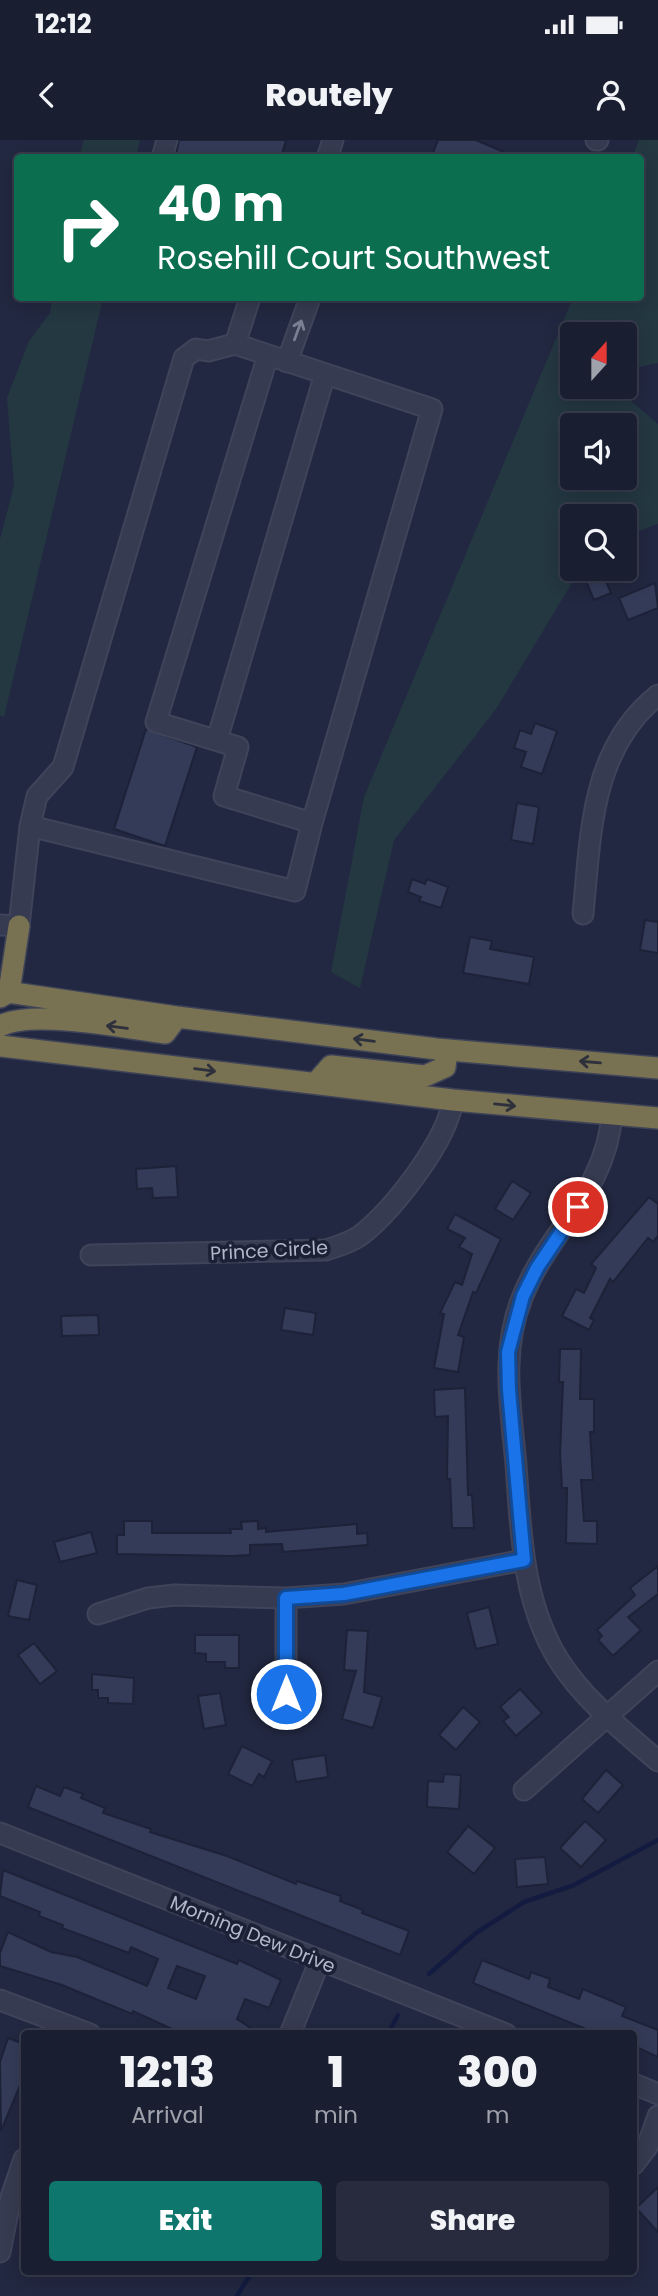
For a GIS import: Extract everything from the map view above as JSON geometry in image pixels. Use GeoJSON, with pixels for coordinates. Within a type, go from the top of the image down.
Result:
{"type":"FeatureCollection","features":[{"type":"Feature","properties":{"kind":"highway"},"geometry":{"type":"LineString","coordinates":[[0,941],[9,926]]}},
{"type":"Feature","properties":{"kind":"highway"},"geometry":{"type":"LineString","coordinates":[[9,926],[3,993],[447,1050],[658,1069]]}},
{"type":"Feature","properties":{"kind":"highway"},"geometry":{"type":"LineString","coordinates":[[0,1026],[9,1022],[40,1019],[165,1033],[177,1017]]}},
{"type":"Feature","properties":{"kind":"highway"},"geometry":{"type":"LineString","coordinates":[[316,1083],[331,1066],[425,1076],[445,1067],[447,1050]]}},
{"type":"Feature","properties":{"kind":"highway"},"geometry":{"type":"LineString","coordinates":[[4,1051],[453,1100],[658,1118]]}},
{"type":"Feature","properties":{"kind":"street"},"geometry":{"type":"LineString","coordinates":[[235,344],[249,301]]}},
{"type":"Feature","properties":{"kind":"street"},"geometry":{"type":"LineString","coordinates":[[287,362],[309,301]]}},
{"type":"Feature","properties":{"kind":"street"},"geometry":{"type":"LineString","coordinates":[[9,926],[30,826],[37,796],[63,767],[184,358],[196,349],[208,351],[235,344],[432,410],[312,823],[295,891],[30,826]]}},
{"type":"Feature","properties":{"kind":"street"},"geometry":{"type":"LineString","coordinates":[[268,355],[156,722],[238,747],[225,796],[312,823]]}},
{"type":"Feature","properties":{"kind":"street"},"geometry":{"type":"LineString","coordinates":[[217,740],[325,374]]}},
{"type":"Feature","properties":{"kind":"street"},"geometry":{"type":"LineString","coordinates":[[583,914],[595,803],[605,766],[633,718],[658,695]]}},
{"type":"Feature","properties":{"kind":"street","name":"Prince Circle"},"geometry":{"type":"LineString","coordinates":[[91,1255],[326,1250],[349,1242],[380,1215],[432,1153],[450,1117],[453,1100]]}},
{"type":"Feature","properties":{"kind":"street"},"geometry":{"type":"LineString","coordinates":[[612,1115],[604,1160],[596,1177],[537,1268],[513,1325],[508,1352],[509,1390],[524,1560],[538,1616],[558,1659],[578,1686],[658,1761]]}},
{"type":"Feature","properties":{"kind":"street"},"geometry":{"type":"LineString","coordinates":[[98,1614],[148,1598],[175,1595],[286,1598],[344,1594],[524,1560]]}},
{"type":"Feature","properties":{"kind":"street"},"geometry":{"type":"LineString","coordinates":[[286,1598],[286,1694]]}},
{"type":"Feature","properties":{"kind":"street"},"geometry":{"type":"LineString","coordinates":[[524,1790],[658,1671]]}},
{"type":"Feature","properties":{"kind":"street","name":"Morning Dew Drive"},"geometry":{"type":"LineString","coordinates":[[0,1833],[496,2030]]}},
{"type":"Feature","properties":{"kind":"street"},"geometry":{"type":"LineString","coordinates":[[292,2030],[320,1960]]}},
{"type":"Feature","properties":{"kind":"street"},"geometry":{"type":"LineString","coordinates":[[0,2000],[75,2030]]}},
{"type":"Feature","properties":{"kind":"street"},"geometry":{"type":"LineString","coordinates":[[637,2085],[658,2094]]}},
{"type":"Feature","properties":{"kind":"street"},"geometry":{"type":"LineString","coordinates":[[637,2160],[647,2147],[658,2116]]}},
{"type":"Feature","properties":{"kind":"street"},"geometry":{"type":"LineString","coordinates":[[0,2252],[11,2197],[21,2168]]}},
{"type":"Feature","properties":{"kind":"shaded area"},"geometry":{"type":"Polygon","coordinates":[[[84,140],[140,140],[137,154],[80,154],[84,140]]]}},
{"type":"Feature","properties":{"kind":"shaded area"},"geometry":{"type":"Polygon","coordinates":[[[639,140],[658,140],[658,363],[639,367],[637,373],[637,322],[563,322],[572,301],[644,301],[644,154],[633,154],[639,140]]]}},
{"type":"Feature","properties":{"kind":"shaded area"},"geometry":{"type":"Polygon","coordinates":[[[52,301],[102,301],[4,717],[0,715],[0,539],[14,486],[7,398],[29,341],[50,313],[52,301]]]}},
{"type":"Feature","properties":{"kind":"shaded area"},"geometry":{"type":"Polygon","coordinates":[[[560,329],[560,399],[629,399],[658,424],[658,524],[637,532],[637,504],[560,504],[560,581],[573,581],[496,709],[394,840],[360,988],[331,972],[364,797],[560,329]]]}},
{"type":"Feature","properties":{"kind":"building"},"geometry":{"type":"Polygon","coordinates":[[[179,140],[286,140],[282,154],[176,154],[179,140]]]}},
{"type":"Feature","properties":{"kind":"building"},"geometry":{"type":"Polygon","coordinates":[[[438,140],[476,140],[509,154],[433,154],[438,140]]]}},
{"type":"Feature","properties":{"kind":"building"},"geometry":{"type":"Polygon","coordinates":[[[586,581],[606,581],[611,593],[594,600],[586,581]]]}},
{"type":"Feature","properties":{"kind":"building"},"geometry":{"type":"Polygon","coordinates":[[[655,583],[658,608],[628,620],[619,598],[655,583]]]}},
{"type":"Feature","properties":{"kind":"building"},"geometry":{"type":"Polygon","coordinates":[[[535,723],[557,731],[542,774],[521,767],[526,752],[514,748],[520,730],[531,734],[535,723]]]}},
{"type":"Feature","properties":{"kind":"building"},"geometry":{"type":"Polygon","coordinates":[[[146,729],[197,747],[165,846],[114,829],[146,729]]]}},
{"type":"Feature","properties":{"kind":"building"},"geometry":{"type":"Polygon","coordinates":[[[517,803],[539,807],[533,844],[511,840],[517,803]]]}},
{"type":"Feature","properties":{"kind":"building"},"geometry":{"type":"Polygon","coordinates":[[[412,879],[425,884],[427,879],[448,887],[441,908],[419,901],[421,897],[408,892],[412,879]]]}},
{"type":"Feature","properties":{"kind":"building"},"geometry":{"type":"Polygon","coordinates":[[[645,920],[658,922],[658,953],[640,950],[645,920]]]}},
{"type":"Feature","properties":{"kind":"building"},"geometry":{"type":"Polygon","coordinates":[[[470,937],[492,941],[490,949],[534,957],[529,984],[463,973],[470,937]]]}},
{"type":"Feature","properties":{"kind":"building"},"geometry":{"type":"Polygon","coordinates":[[[176,1166],[178,1197],[153,1198],[152,1188],[137,1189],[136,1169],[176,1166]]]}},
{"type":"Feature","properties":{"kind":"building"},"geometry":{"type":"Polygon","coordinates":[[[512,1181],[531,1193],[513,1220],[495,1209],[512,1181]]]}},
{"type":"Feature","properties":{"kind":"building"},"geometry":{"type":"Polygon","coordinates":[[[649,1197],[658,1204],[658,1236],[653,1242],[648,1238],[613,1282],[610,1279],[590,1318],[594,1320],[589,1330],[562,1316],[576,1289],[584,1293],[596,1268],[591,1264],[649,1197]]]}},
{"type":"Feature","properties":{"kind":"building"},"geometry":{"type":"Polygon","coordinates":[[[455,1214],[501,1239],[476,1293],[473,1292],[458,1335],[464,1337],[458,1372],[434,1368],[444,1314],[440,1313],[455,1282],[462,1285],[472,1254],[459,1247],[465,1238],[447,1229],[455,1214]]]}},
{"type":"Feature","properties":{"kind":"building"},"geometry":{"type":"Polygon","coordinates":[[[285,1308],[316,1313],[313,1335],[281,1330],[285,1308]]]}},
{"type":"Feature","properties":{"kind":"building"},"geometry":{"type":"Polygon","coordinates":[[[98,1315],[99,1335],[62,1336],[61,1316],[98,1315]]]}},
{"type":"Feature","properties":{"kind":"building"},"geometry":{"type":"Polygon","coordinates":[[[560,1349],[581,1349],[580,1399],[594,1399],[594,1432],[590,1432],[593,1480],[581,1480],[584,1521],[597,1521],[597,1544],[566,1543],[567,1488],[562,1488],[560,1454],[563,1382],[559,1382],[560,1349]]]}},
{"type":"Feature","properties":{"kind":"building"},"geometry":{"type":"Polygon","coordinates":[[[465,1388],[468,1495],[472,1495],[474,1528],[452,1528],[450,1479],[447,1479],[448,1416],[435,1417],[434,1390],[465,1388]]]}},
{"type":"Feature","properties":{"kind":"building"},"geometry":{"type":"Polygon","coordinates":[[[124,1521],[152,1521],[152,1533],[231,1533],[230,1529],[242,1529],[241,1522],[258,1521],[258,1529],[266,1528],[266,1532],[357,1524],[357,1534],[367,1533],[368,1545],[283,1552],[282,1544],[250,1545],[250,1555],[232,1556],[117,1554],[117,1535],[124,1535],[124,1521]]]}},
{"type":"Feature","properties":{"kind":"building"},"geometry":{"type":"Polygon","coordinates":[[[91,1532],[97,1553],[60,1562],[54,1542],[91,1532]]]}},
{"type":"Feature","properties":{"kind":"building"},"geometry":{"type":"Polygon","coordinates":[[[658,1566],[658,1594],[628,1617],[641,1630],[613,1656],[598,1640],[602,1636],[597,1630],[635,1595],[630,1588],[658,1566]]]}},
{"type":"Feature","properties":{"kind":"building"},"geometry":{"type":"Polygon","coordinates":[[[17,1580],[37,1585],[29,1620],[8,1616],[17,1580]]]}},
{"type":"Feature","properties":{"kind":"building"},"geometry":{"type":"Polygon","coordinates":[[[489,1607],[498,1644],[476,1649],[467,1613],[489,1607]]]}},
{"type":"Feature","properties":{"kind":"building"},"geometry":{"type":"Polygon","coordinates":[[[347,1630],[368,1631],[364,1692],[382,1697],[373,1728],[342,1719],[356,1671],[344,1670],[347,1630]]]}},
{"type":"Feature","properties":{"kind":"building"},"geometry":{"type":"Polygon","coordinates":[[[195,1635],[239,1635],[239,1668],[225,1668],[225,1662],[206,1662],[206,1654],[195,1653],[195,1635]]]}},
{"type":"Feature","properties":{"kind":"building"},"geometry":{"type":"Polygon","coordinates":[[[34,1643],[57,1671],[40,1684],[18,1655],[34,1643]]]}},
{"type":"Feature","properties":{"kind":"building"},"geometry":{"type":"Polygon","coordinates":[[[92,1674],[134,1678],[133,1704],[108,1703],[108,1698],[98,1698],[98,1690],[92,1690],[92,1674]]]}},
{"type":"Feature","properties":{"kind":"building"},"geometry":{"type":"Polygon","coordinates":[[[520,1689],[542,1713],[516,1736],[503,1721],[509,1717],[500,1707],[520,1689]]]}},
{"type":"Feature","properties":{"kind":"building"},"geometry":{"type":"Polygon","coordinates":[[[220,1693],[226,1725],[204,1729],[198,1696],[220,1693]]]}},
{"type":"Feature","properties":{"kind":"building"},"geometry":{"type":"Polygon","coordinates":[[[463,1707],[480,1722],[456,1750],[439,1735],[463,1707]]]}},
{"type":"Feature","properties":{"kind":"building"},"geometry":{"type":"Polygon","coordinates":[[[242,1746],[272,1761],[264,1777],[259,1774],[252,1786],[228,1774],[242,1746]]]}},
{"type":"Feature","properties":{"kind":"building"},"geometry":{"type":"Polygon","coordinates":[[[325,1755],[328,1777],[296,1782],[292,1760],[325,1755]]]}},
{"type":"Feature","properties":{"kind":"building"},"geometry":{"type":"Polygon","coordinates":[[[606,1770],[623,1785],[598,1813],[582,1799],[606,1770]]]}},
{"type":"Feature","properties":{"kind":"building"},"geometry":{"type":"Polygon","coordinates":[[[444,1774],[461,1775],[459,1809],[427,1807],[428,1781],[443,1782],[444,1774]]]}},
{"type":"Feature","properties":{"kind":"building"},"geometry":{"type":"Polygon","coordinates":[[[36,1786],[60,1796],[64,1787],[83,1794],[81,1798],[105,1808],[103,1813],[151,1829],[150,1832],[227,1856],[296,1884],[297,1881],[341,1896],[340,1901],[363,1910],[362,1913],[409,1931],[400,1955],[28,1807],[36,1786]]]}},
{"type":"Feature","properties":{"kind":"building"},"geometry":{"type":"Polygon","coordinates":[[[585,1821],[606,1840],[581,1867],[560,1848],[585,1821]]]}},
{"type":"Feature","properties":{"kind":"building"},"geometry":{"type":"Polygon","coordinates":[[[468,1826],[495,1848],[474,1874],[447,1852],[468,1826]]]}},
{"type":"Feature","properties":{"kind":"building"},"geometry":{"type":"Polygon","coordinates":[[[545,1857],[548,1884],[517,1887],[515,1859],[545,1857]]]}},
{"type":"Feature","properties":{"kind":"building"},"geometry":{"type":"Polygon","coordinates":[[[3,1870],[237,1964],[239,1960],[281,1980],[269,2008],[245,1999],[237,2019],[254,2030],[174,2030],[133,2011],[132,2014],[62,1985],[0,1966],[0,1953],[8,1932],[51,1952],[77,1957],[147,1986],[158,1959],[131,1947],[129,1953],[62,1928],[63,1925],[39,1916],[40,1912],[0,1896],[3,1870]],[[177,1966],[168,1988],[196,1999],[205,1976],[177,1966]]]}},
{"type":"Feature","properties":{"kind":"building"},"geometry":{"type":"Polygon","coordinates":[[[482,1960],[529,1979],[531,1972],[550,1979],[548,1987],[579,1999],[583,1989],[626,2007],[622,2016],[658,2030],[658,2057],[637,2047],[637,2030],[588,2030],[473,1983],[482,1960]]]}},
{"type":"Feature","properties":{"kind":"building"},"geometry":{"type":"Polygon","coordinates":[[[8,2038],[21,2043],[21,2083],[1,2131],[0,2062],[8,2038]]]}},
{"type":"Feature","properties":{"kind":"building"},"geometry":{"type":"Polygon","coordinates":[[[658,2187],[658,2232],[637,2209],[658,2187]]]}},
{"type":"Feature","properties":{"kind":"waterway"},"geometry":{"type":"LineString","coordinates":[[429,1974],[476,1933],[524,1902],[574,1885],[658,1840]]}},
{"type":"Feature","properties":{"kind":"waterway"},"geometry":{"type":"LineString","coordinates":[[390,2030],[398,2015]]}},
{"type":"Feature","properties":{"kind":"waterway"},"geometry":{"type":"LineString","coordinates":[[237,2296],[250,2275]]}},
{"type":"Feature","properties":{"kind":"route"},"geometry":{"type":"LineString","coordinates":[[286,1694],[286,1598],[344,1594],[524,1560],[508,1352],[513,1325],[523,1296],[537,1268],[578,1207]]}}]}
